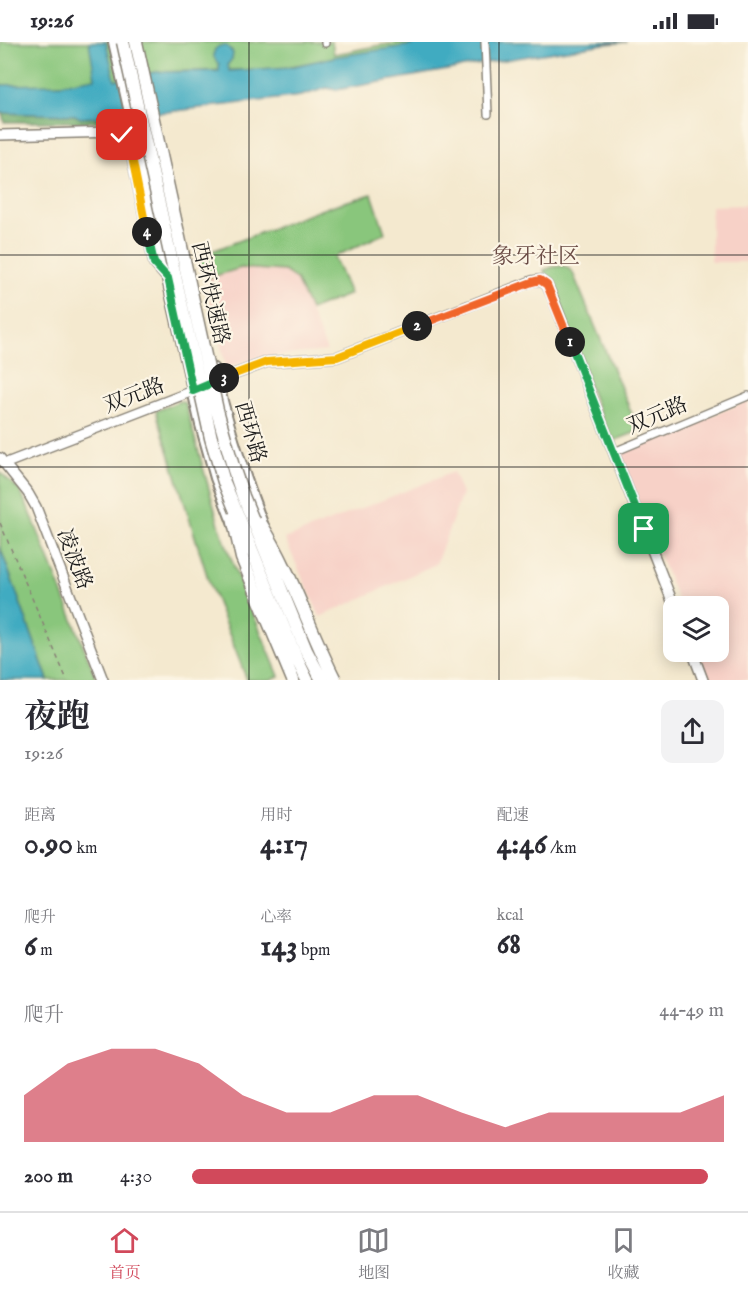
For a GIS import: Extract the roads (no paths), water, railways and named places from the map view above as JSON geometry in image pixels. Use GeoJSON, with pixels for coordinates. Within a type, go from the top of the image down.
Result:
{"type":"FeatureCollection","features":[{"type":"Feature","properties":{"kind":"highway","name":"西环快速路"},"geometry":{"type":"LineString","coordinates":[[123,42],[205,412],[224,482],[307,680]]}},
{"type":"Feature","properties":{"kind":"highway","name":"西环快速路"},"geometry":{"type":"LineString","coordinates":[[136,42],[217,410],[234,470],[306,650],[322,680]]}},
{"type":"Feature","properties":{"kind":"highway"},"geometry":{"type":"LineString","coordinates":[[224,482],[242,558],[292,680]]}},
{"type":"Feature","properties":{"kind":"highway"},"geometry":{"type":"LineString","coordinates":[[243,496],[275,546],[335,680]]}},
{"type":"Feature","properties":{"kind":"main road"},"geometry":{"type":"LineString","coordinates":[[114,42],[193,391],[216,478],[299,680]]}},
{"type":"Feature","properties":{"kind":"main road","name":"西环路"},"geometry":{"type":"LineString","coordinates":[[141,42],[217,381],[240,468],[275,559],[313,648],[330,680]]}},
{"type":"Feature","properties":{"kind":"street"},"geometry":{"type":"LineString","coordinates":[[485,42],[488,114]]}},
{"type":"Feature","properties":{"kind":"street"},"geometry":{"type":"LineString","coordinates":[[0,135],[115,132],[122,135],[130,147],[154,263],[168,278]]}},
{"type":"Feature","properties":{"kind":"street","name":"双元路"},"geometry":{"type":"LineString","coordinates":[[2,461],[267,362],[337,357],[540,280],[547,285],[553,298],[614,452],[748,396]]}},
{"type":"Feature","properties":{"kind":"street"},"geometry":{"type":"LineString","coordinates":[[614,452],[670,596]]}},
{"type":"Feature","properties":{"kind":"street","name":"凌波路"},"geometry":{"type":"LineString","coordinates":[[2,461],[28,493],[36,507],[103,680]]}},
{"type":"Feature","properties":{"kind":"street"},"geometry":{"type":"LineString","coordinates":[[696,662],[703,680]]}},
{"type":"Feature","properties":{"kind":"water"},"geometry":{"type":"Polygon","coordinates":[[[89,42],[106,42],[115,80],[156,72],[219,71],[214,51],[219,46],[227,46],[233,53],[228,64],[229,71],[290,67],[334,57],[412,45],[412,42],[627,42],[492,62],[336,90],[327,88],[301,96],[167,112],[80,118],[75,115],[0,113],[0,85],[62,84],[95,78],[89,42]]]}},
{"type":"Feature","properties":{"kind":"water"},"geometry":{"type":"Polygon","coordinates":[[[0,547],[48,680],[0,680],[0,547]]]}},
{"type":"Feature","properties":{"kind":"district","name":"象牙社区"},"geometry":{"type":"Point","coordinates":[536,255]}}]}
